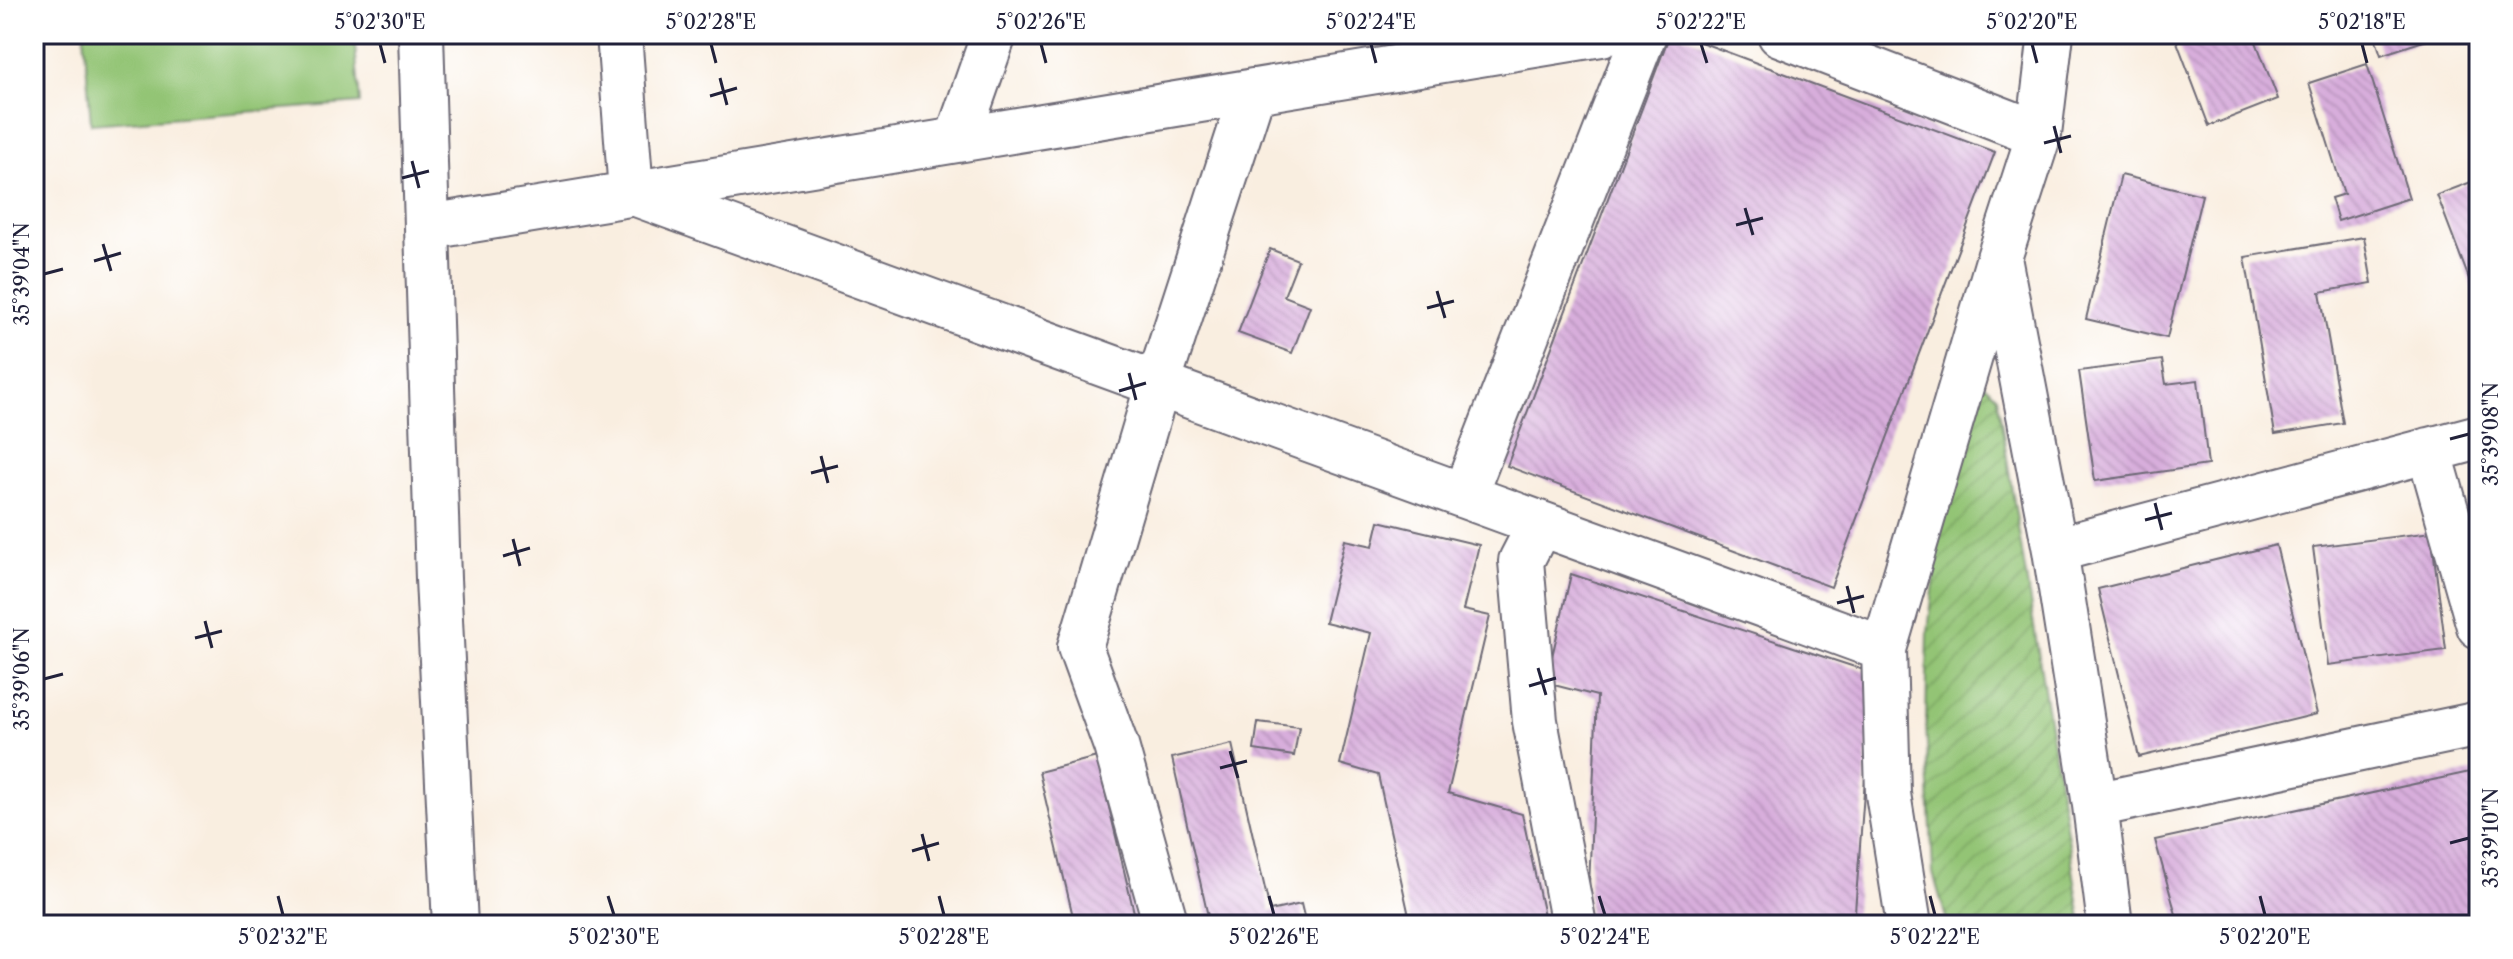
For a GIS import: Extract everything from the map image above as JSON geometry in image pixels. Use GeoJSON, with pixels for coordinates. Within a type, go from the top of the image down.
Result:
{"type":"FeatureCollection","features":[{"type":"Feature","properties":{"kind":"street"},"geometry":{"type":"LineString","coordinates":[[421,34],[438,579],[455,925]]}},
{"type":"Feature","properties":{"kind":"street"},"geometry":{"type":"LineString","coordinates":[[619,34],[631,192]]}},
{"type":"Feature","properties":{"kind":"street"},"geometry":{"type":"LineString","coordinates":[[957,140],[994,34]]}},
{"type":"Feature","properties":{"kind":"street"},"geometry":{"type":"LineString","coordinates":[[429,227],[1253,91],[1419,49],[1601,34]]}},
{"type":"Feature","properties":{"kind":"street"},"geometry":{"type":"LineString","coordinates":[[1464,496],[1644,34]]}},
{"type":"Feature","properties":{"kind":"street"},"geometry":{"type":"LineString","coordinates":[[1780,34],[2039,134]]}},
{"type":"Feature","properties":{"kind":"street"},"geometry":{"type":"LineString","coordinates":[[1909,925],[1888,794],[1884,649],[1999,258],[2039,134],[2051,34]]}},
{"type":"Feature","properties":{"kind":"street"},"geometry":{"type":"LineString","coordinates":[[1166,925],[1116,746],[1080,647],[1158,384],[1253,91]]}},
{"type":"Feature","properties":{"kind":"street"},"geometry":{"type":"LineString","coordinates":[[631,192],[1884,649]]}},
{"type":"Feature","properties":{"kind":"street"},"geometry":{"type":"LineString","coordinates":[[1999,258],[2055,550],[2095,805],[2110,925]]}},
{"type":"Feature","properties":{"kind":"street"},"geometry":{"type":"LineString","coordinates":[[2055,550],[2479,437]]}},
{"type":"Feature","properties":{"kind":"street"},"geometry":{"type":"LineString","coordinates":[[2429,450],[2479,626]]}},
{"type":"Feature","properties":{"kind":"street"},"geometry":{"type":"LineString","coordinates":[[1540,524],[1521,561],[1535,721],[1574,925]]}},
{"type":"Feature","properties":{"kind":"street"},"geometry":{"type":"LineString","coordinates":[[2095,805],[2479,724]]}},
{"type":"Feature","properties":{"kind":"green space"},"geometry":{"type":"Polygon","coordinates":[[[84,34],[354,34],[360,103],[91,124],[84,34]]]}},
{"type":"Feature","properties":{"kind":"green space"},"geometry":{"type":"Polygon","coordinates":[[[1984,383],[1997,396],[2082,925],[1948,925],[1933,873],[1926,723],[1928,631],[1943,508],[1984,383]]]}},
{"type":"Feature","properties":{"kind":"building"},"geometry":{"type":"Polygon","coordinates":[[[1670,34],[1679,34],[1995,152],[1831,587],[1507,466],[1670,34]]]}},
{"type":"Feature","properties":{"kind":"building"},"geometry":{"type":"Polygon","coordinates":[[[2174,34],[2253,34],[2278,99],[2209,126],[2174,34]]]}},
{"type":"Feature","properties":{"kind":"building"},"geometry":{"type":"Polygon","coordinates":[[[2374,34],[2442,34],[2442,35],[2381,55],[2374,34]]]}},
{"type":"Feature","properties":{"kind":"building"},"geometry":{"type":"Polygon","coordinates":[[[2367,64],[2409,198],[2338,221],[2331,198],[2344,194],[2309,83],[2367,64]]]}},
{"type":"Feature","properties":{"kind":"building"},"geometry":{"type":"Polygon","coordinates":[[[2121,175],[2202,195],[2167,338],[2086,319],[2121,175]]]}},
{"type":"Feature","properties":{"kind":"building"},"geometry":{"type":"Polygon","coordinates":[[[2479,179],[2479,305],[2437,195],[2479,179]]]}},
{"type":"Feature","properties":{"kind":"building"},"geometry":{"type":"Polygon","coordinates":[[[2364,237],[2372,283],[2320,292],[2343,423],[2275,434],[2245,257],[2364,237]]]}},
{"type":"Feature","properties":{"kind":"building"},"geometry":{"type":"Polygon","coordinates":[[[1270,249],[1298,260],[1284,296],[1310,306],[1292,353],[1238,333],[1270,249]]]}},
{"type":"Feature","properties":{"kind":"building"},"geometry":{"type":"Polygon","coordinates":[[[2162,360],[2166,384],[2198,380],[2208,465],[2095,481],[2079,371],[2162,360]]]}},
{"type":"Feature","properties":{"kind":"building"},"geometry":{"type":"Polygon","coordinates":[[[1379,521],[1479,545],[1463,610],[1490,616],[1448,793],[1522,814],[1546,925],[1411,925],[1378,775],[1340,764],[1371,633],[1325,622],[1345,540],[1373,546],[1379,521]]]}},
{"type":"Feature","properties":{"kind":"building"},"geometry":{"type":"Polygon","coordinates":[[[2431,532],[2446,650],[2328,665],[2313,547],[2431,532]]]}},
{"type":"Feature","properties":{"kind":"building"},"geometry":{"type":"Polygon","coordinates":[[[2276,545],[2317,714],[2139,757],[2098,589],[2276,545]]]}},
{"type":"Feature","properties":{"kind":"building"},"geometry":{"type":"Polygon","coordinates":[[[1571,574],[1873,673],[1854,925],[1591,925],[1588,911],[1597,696],[1546,683],[1571,574]]]}},
{"type":"Feature","properties":{"kind":"building"},"geometry":{"type":"Polygon","coordinates":[[[1258,722],[1299,727],[1294,756],[1254,750],[1258,722]]]}},
{"type":"Feature","properties":{"kind":"building"},"geometry":{"type":"Polygon","coordinates":[[[1232,744],[1270,911],[1301,904],[1306,925],[1210,925],[1172,758],[1232,744]]]}},
{"type":"Feature","properties":{"kind":"building"},"geometry":{"type":"Polygon","coordinates":[[[1097,757],[1137,925],[1075,925],[1039,772],[1097,757]]]}},
{"type":"Feature","properties":{"kind":"building"},"geometry":{"type":"Polygon","coordinates":[[[2479,770],[2479,925],[2179,925],[2155,840],[2479,770]]]}}]}
